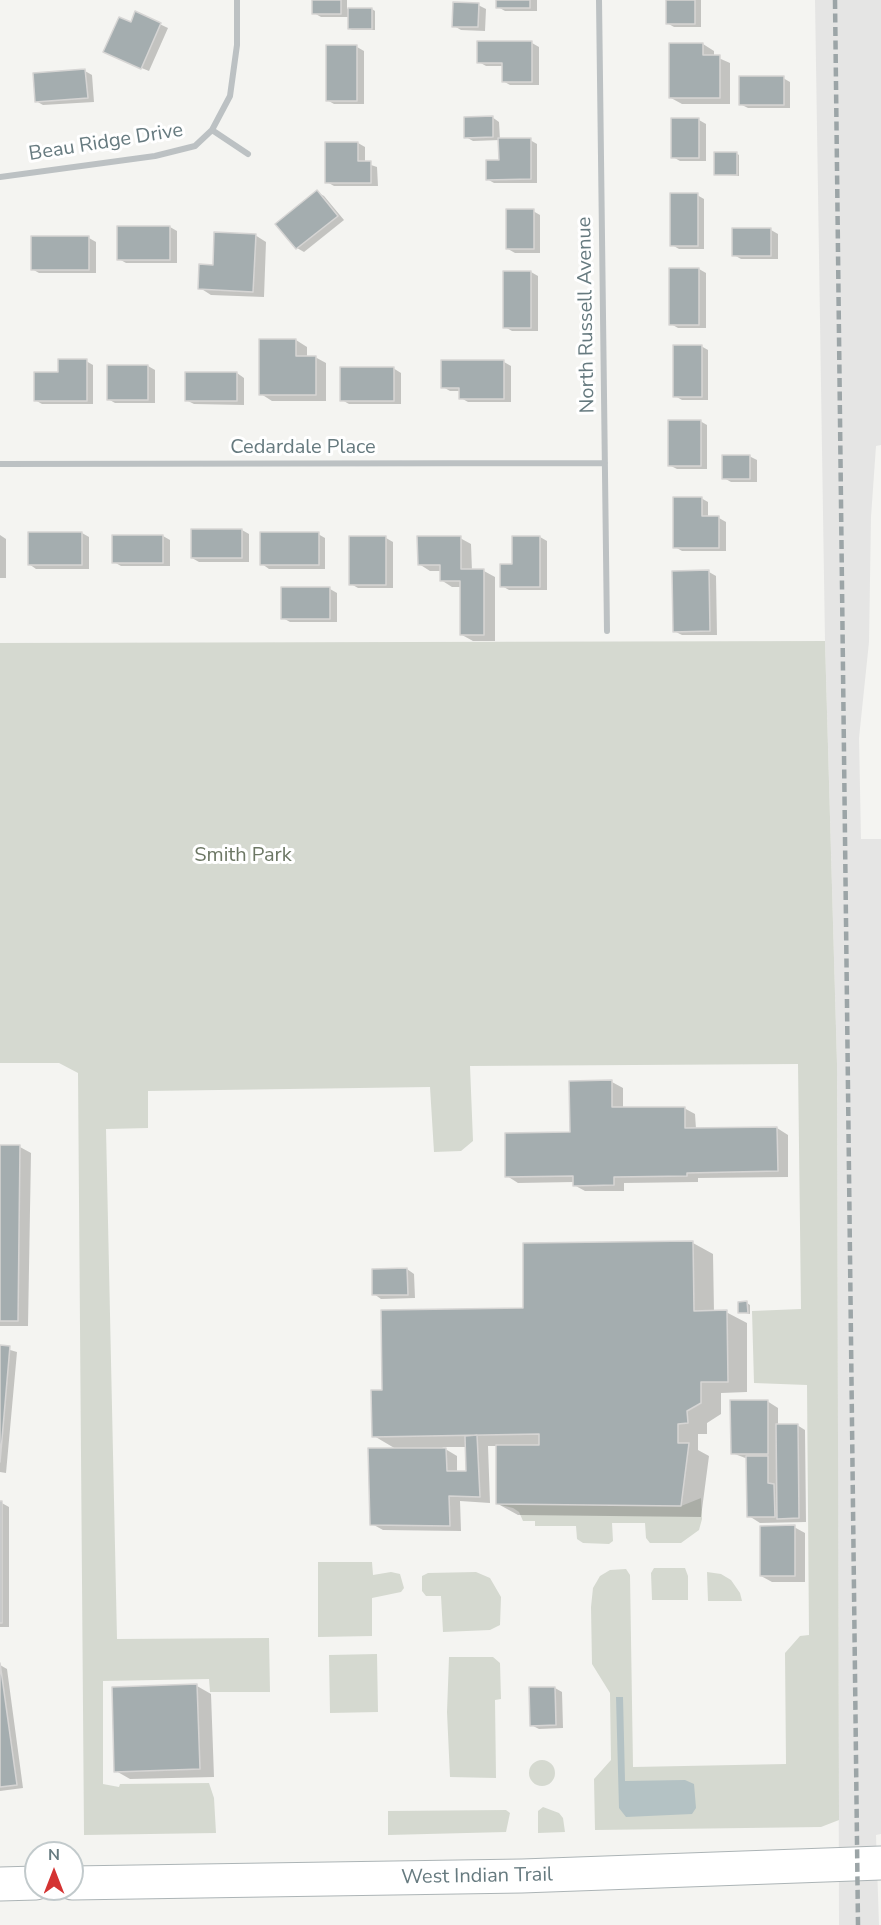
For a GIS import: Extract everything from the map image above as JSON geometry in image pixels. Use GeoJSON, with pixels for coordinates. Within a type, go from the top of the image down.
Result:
{"type":"FeatureCollection","features":[{"type":"Feature","properties":{"kind":"main road","name":"West Indian Trail"},"geometry":{"type":"LineString","coordinates":[[84,1883],[510,1876],[881,1863]]}},
{"type":"Feature","properties":{"kind":"main road"},"geometry":{"type":"LineString","coordinates":[[0,1884],[24,1883]]}},
{"type":"Feature","properties":{"kind":"street","name":"Beau Ridge Drive"},"geometry":{"type":"LineString","coordinates":[[0,177],[155,156],[195,146],[212,130],[230,96],[237,45],[237,0]]}},
{"type":"Feature","properties":{"kind":"street","name":"North Russell Avenue"},"geometry":{"type":"LineString","coordinates":[[599,0],[606,630]]}},
{"type":"Feature","properties":{"kind":"street","name":"Beau Ridge Drive"},"geometry":{"type":"LineString","coordinates":[[212,130],[248,154]]}},
{"type":"Feature","properties":{"kind":"street","name":"Cedardale Place"},"geometry":{"type":"LineString","coordinates":[[0,464],[605,463]]}},
{"type":"Feature","properties":{"kind":"shaded area"},"geometry":{"type":"Polygon","coordinates":[[[815,0],[881,0],[881,445],[876,446],[871,517],[869,642],[859,738],[861,839],[881,839],[881,1834],[876,1835],[879,1925],[839,1925],[837,1064],[825,641],[815,0]]]}},
{"type":"Feature","properties":{"kind":"shaded area"},"geometry":{"type":"Polygon","coordinates":[[[616,1697],[623,1697],[625,1781],[685,1780],[694,1784],[696,1808],[692,1814],[626,1817],[619,1808],[616,1697]]]}},
{"type":"Feature","properties":{"kind":"green space","name":"Smith Park"},"geometry":{"type":"Polygon","coordinates":[[[825,641],[837,1064],[839,1820],[821,1827],[595,1830],[594,1779],[611,1760],[610,1693],[592,1664],[591,1607],[593,1588],[600,1576],[610,1570],[626,1569],[630,1575],[633,1767],[786,1764],[785,1653],[800,1636],[809,1635],[807,1385],[754,1383],[752,1311],[801,1309],[798,1064],[470,1066],[473,1141],[461,1151],[434,1152],[430,1087],[148,1091],[148,1128],[106,1129],[117,1639],[269,1638],[270,1692],[210,1692],[209,1679],[103,1681],[103,1784],[119,1787],[120,1784],[209,1783],[214,1798],[216,1833],[84,1835],[78,1073],[59,1063],[0,1063],[0,643],[825,641]]]}},
{"type":"Feature","properties":{"kind":"green space"},"geometry":{"type":"Polygon","coordinates":[[[701,1498],[702,1519],[699,1530],[681,1543],[650,1543],[646,1538],[645,1523],[612,1523],[613,1541],[609,1544],[583,1543],[577,1539],[576,1526],[535,1526],[535,1521],[523,1521],[519,1512],[513,1508],[496,1504],[681,1506],[701,1498]]]}},
{"type":"Feature","properties":{"kind":"green space"},"geometry":{"type":"Polygon","coordinates":[[[318,1562],[372,1562],[373,1575],[391,1572],[400,1574],[404,1588],[401,1592],[372,1598],[372,1636],[318,1637],[318,1562]]]}},
{"type":"Feature","properties":{"kind":"green space"},"geometry":{"type":"Polygon","coordinates":[[[654,1568],[685,1568],[688,1576],[688,1600],[652,1600],[651,1573],[654,1568]]]}},
{"type":"Feature","properties":{"kind":"green space"},"geometry":{"type":"Polygon","coordinates":[[[476,1572],[490,1578],[501,1597],[500,1625],[490,1630],[443,1632],[441,1596],[426,1596],[422,1591],[422,1576],[428,1573],[476,1572]]]}},
{"type":"Feature","properties":{"kind":"green space"},"geometry":{"type":"Polygon","coordinates":[[[707,1572],[721,1574],[731,1580],[740,1593],[742,1601],[708,1601],[707,1572]]]}},
{"type":"Feature","properties":{"kind":"green space"},"geometry":{"type":"Polygon","coordinates":[[[377,1654],[378,1712],[330,1713],[329,1655],[377,1654]]]}},
{"type":"Feature","properties":{"kind":"green space"},"geometry":{"type":"Polygon","coordinates":[[[449,1657],[493,1657],[500,1663],[501,1699],[495,1700],[496,1778],[450,1777],[447,1712],[449,1657]]]}},
{"type":"Feature","properties":{"kind":"green space"},"geometry":{"type":"Polygon","coordinates":[[[542,1760],[551,1764],[555,1773],[551,1782],[542,1786],[533,1782],[529,1773],[533,1764],[542,1760]]]}},
{"type":"Feature","properties":{"kind":"green space"},"geometry":{"type":"Polygon","coordinates":[[[543,1807],[559,1813],[563,1818],[565,1832],[538,1833],[538,1811],[543,1807]]]}},
{"type":"Feature","properties":{"kind":"green space"},"geometry":{"type":"Polygon","coordinates":[[[506,1810],[510,1813],[506,1832],[388,1835],[388,1811],[506,1810]]]}},
{"type":"Feature","properties":{"kind":"building"},"geometry":{"type":"Polygon","coordinates":[[[312,0],[341,0],[341,14],[312,14],[312,0]]]}},
{"type":"Feature","properties":{"kind":"building"},"geometry":{"type":"Polygon","coordinates":[[[496,0],[530,0],[530,8],[496,8],[496,0]]]}},
{"type":"Feature","properties":{"kind":"building"},"geometry":{"type":"Polygon","coordinates":[[[666,0],[695,0],[695,24],[666,24],[666,0]]]}},
{"type":"Feature","properties":{"kind":"building"},"geometry":{"type":"Polygon","coordinates":[[[453,2],[479,3],[478,27],[452,27],[453,2]]]}},
{"type":"Feature","properties":{"kind":"building"},"geometry":{"type":"Polygon","coordinates":[[[348,8],[372,8],[372,29],[348,29],[348,8]]]}},
{"type":"Feature","properties":{"kind":"building"},"geometry":{"type":"Polygon","coordinates":[[[135,11],[161,23],[141,69],[103,52],[119,17],[131,22],[135,11]]]}},
{"type":"Feature","properties":{"kind":"building"},"geometry":{"type":"Polygon","coordinates":[[[477,41],[532,41],[532,82],[502,82],[502,63],[477,63],[477,41]]]}},
{"type":"Feature","properties":{"kind":"building"},"geometry":{"type":"Polygon","coordinates":[[[669,43],[703,43],[703,55],[720,55],[720,98],[669,98],[669,43]]]}},
{"type":"Feature","properties":{"kind":"building"},"geometry":{"type":"Polygon","coordinates":[[[326,45],[357,45],[357,101],[326,101],[326,45]]]}},
{"type":"Feature","properties":{"kind":"building"},"geometry":{"type":"Polygon","coordinates":[[[85,69],[88,98],[35,102],[33,73],[85,69]]]}},
{"type":"Feature","properties":{"kind":"building"},"geometry":{"type":"Polygon","coordinates":[[[739,76],[784,76],[784,105],[739,105],[739,76]]]}},
{"type":"Feature","properties":{"kind":"building"},"geometry":{"type":"Polygon","coordinates":[[[493,116],[493,137],[464,138],[464,117],[493,116]]]}},
{"type":"Feature","properties":{"kind":"building"},"geometry":{"type":"Polygon","coordinates":[[[671,118],[699,118],[699,158],[671,158],[671,118]]]}},
{"type":"Feature","properties":{"kind":"building"},"geometry":{"type":"Polygon","coordinates":[[[498,138],[531,138],[531,179],[486,180],[486,160],[499,160],[498,138]]]}},
{"type":"Feature","properties":{"kind":"building"},"geometry":{"type":"Polygon","coordinates":[[[325,142],[358,142],[358,161],[371,161],[371,183],[325,183],[325,142]]]}},
{"type":"Feature","properties":{"kind":"building"},"geometry":{"type":"Polygon","coordinates":[[[714,152],[737,152],[737,175],[714,175],[714,152]]]}},
{"type":"Feature","properties":{"kind":"building"},"geometry":{"type":"Polygon","coordinates":[[[317,190],[338,216],[296,249],[275,224],[317,190]]]}},
{"type":"Feature","properties":{"kind":"building"},"geometry":{"type":"Polygon","coordinates":[[[670,193],[698,193],[698,246],[670,246],[670,193]]]}},
{"type":"Feature","properties":{"kind":"building"},"geometry":{"type":"Polygon","coordinates":[[[506,209],[534,209],[534,249],[506,249],[506,209]]]}},
{"type":"Feature","properties":{"kind":"building"},"geometry":{"type":"Polygon","coordinates":[[[117,226],[170,226],[170,260],[117,260],[117,226]]]}},
{"type":"Feature","properties":{"kind":"building"},"geometry":{"type":"Polygon","coordinates":[[[732,228],[771,228],[771,256],[732,256],[732,228]]]}},
{"type":"Feature","properties":{"kind":"building"},"geometry":{"type":"Polygon","coordinates":[[[214,232],[256,234],[253,292],[198,289],[199,264],[213,265],[214,232]]]}},
{"type":"Feature","properties":{"kind":"building"},"geometry":{"type":"Polygon","coordinates":[[[31,236],[89,236],[89,270],[31,270],[31,236]]]}},
{"type":"Feature","properties":{"kind":"building"},"geometry":{"type":"Polygon","coordinates":[[[669,268],[699,268],[699,325],[669,325],[669,268]]]}},
{"type":"Feature","properties":{"kind":"building"},"geometry":{"type":"Polygon","coordinates":[[[503,271],[531,271],[531,328],[503,328],[503,271]]]}},
{"type":"Feature","properties":{"kind":"building"},"geometry":{"type":"Polygon","coordinates":[[[259,339],[296,339],[296,356],[316,356],[316,395],[259,395],[259,339]]]}},
{"type":"Feature","properties":{"kind":"building"},"geometry":{"type":"Polygon","coordinates":[[[673,345],[702,345],[702,397],[673,397],[673,345]]]}},
{"type":"Feature","properties":{"kind":"building"},"geometry":{"type":"Polygon","coordinates":[[[58,359],[87,359],[87,401],[34,401],[34,372],[58,372],[58,359]]]}},
{"type":"Feature","properties":{"kind":"building"},"geometry":{"type":"Polygon","coordinates":[[[441,360],[504,360],[504,399],[459,399],[459,388],[441,388],[441,360]]]}},
{"type":"Feature","properties":{"kind":"building"},"geometry":{"type":"Polygon","coordinates":[[[107,365],[148,365],[148,400],[107,400],[107,365]]]}},
{"type":"Feature","properties":{"kind":"building"},"geometry":{"type":"Polygon","coordinates":[[[340,367],[394,367],[394,401],[340,401],[340,367]]]}},
{"type":"Feature","properties":{"kind":"building"},"geometry":{"type":"Polygon","coordinates":[[[185,372],[237,372],[237,401],[185,401],[185,372]]]}},
{"type":"Feature","properties":{"kind":"building"},"geometry":{"type":"Polygon","coordinates":[[[668,420],[701,420],[701,466],[668,466],[668,420]]]}},
{"type":"Feature","properties":{"kind":"building"},"geometry":{"type":"Polygon","coordinates":[[[722,455],[750,455],[750,479],[722,479],[722,455]]]}},
{"type":"Feature","properties":{"kind":"building"},"geometry":{"type":"Polygon","coordinates":[[[673,497],[702,497],[702,516],[719,516],[719,548],[673,548],[673,497]]]}},
{"type":"Feature","properties":{"kind":"building"},"geometry":{"type":"Polygon","coordinates":[[[191,529],[242,529],[242,558],[191,558],[191,529]]]}},
{"type":"Feature","properties":{"kind":"building"},"geometry":{"type":"Polygon","coordinates":[[[28,532],[82,532],[82,565],[28,565],[28,532]]]}},
{"type":"Feature","properties":{"kind":"building"},"geometry":{"type":"Polygon","coordinates":[[[260,532],[319,532],[319,565],[260,565],[260,532]]]}},
{"type":"Feature","properties":{"kind":"building"},"geometry":{"type":"Polygon","coordinates":[[[112,535],[163,535],[163,563],[112,563],[112,535]]]}},
{"type":"Feature","properties":{"kind":"building"},"geometry":{"type":"Polygon","coordinates":[[[349,536],[386,536],[386,585],[349,585],[349,536]]]}},
{"type":"Feature","properties":{"kind":"building"},"geometry":{"type":"Polygon","coordinates":[[[417,536],[461,536],[461,569],[484,569],[484,635],[460,635],[460,581],[440,581],[440,565],[418,565],[417,536]]]}},
{"type":"Feature","properties":{"kind":"building"},"geometry":{"type":"Polygon","coordinates":[[[512,536],[540,536],[540,587],[500,587],[500,564],[512,564],[512,536]]]}},
{"type":"Feature","properties":{"kind":"building"},"geometry":{"type":"Polygon","coordinates":[[[709,570],[710,631],[673,632],[672,571],[709,570]]]}},
{"type":"Feature","properties":{"kind":"building"},"geometry":{"type":"Polygon","coordinates":[[[281,587],[330,587],[330,619],[281,619],[281,587]]]}},
{"type":"Feature","properties":{"kind":"building"},"geometry":{"type":"Polygon","coordinates":[[[612,1080],[612,1107],[685,1107],[685,1128],[777,1127],[778,1171],[614,1177],[614,1185],[573,1186],[573,1176],[505,1177],[505,1133],[570,1132],[569,1081],[612,1080]]]}},
{"type":"Feature","properties":{"kind":"building"},"geometry":{"type":"Polygon","coordinates":[[[0,1145],[20,1145],[18,1321],[0,1321],[0,1145]]]}},
{"type":"Feature","properties":{"kind":"building"},"geometry":{"type":"Polygon","coordinates":[[[693,1241],[694,1311],[727,1310],[728,1382],[701,1382],[701,1403],[687,1411],[688,1423],[678,1424],[678,1443],[689,1443],[681,1506],[496,1504],[496,1445],[539,1445],[539,1434],[372,1437],[371,1390],[382,1390],[381,1310],[523,1308],[523,1243],[693,1241]]]}},
{"type":"Feature","properties":{"kind":"building"},"geometry":{"type":"Polygon","coordinates":[[[407,1268],[408,1295],[372,1295],[372,1269],[407,1268]]]}},
{"type":"Feature","properties":{"kind":"building"},"geometry":{"type":"Polygon","coordinates":[[[747,1301],[748,1313],[738,1313],[738,1302],[747,1301]]]}},
{"type":"Feature","properties":{"kind":"building"},"geometry":{"type":"Polygon","coordinates":[[[0,1345],[10,1346],[0,1462],[0,1345]]]}},
{"type":"Feature","properties":{"kind":"building"},"geometry":{"type":"Polygon","coordinates":[[[730,1400],[768,1400],[768,1454],[731,1454],[730,1400]]]}},
{"type":"Feature","properties":{"kind":"building"},"geometry":{"type":"Polygon","coordinates":[[[776,1424],[798,1424],[799,1518],[777,1519],[776,1424]]]}},
{"type":"Feature","properties":{"kind":"building"},"geometry":{"type":"Polygon","coordinates":[[[477,1435],[480,1497],[449,1496],[450,1526],[370,1525],[368,1448],[446,1448],[447,1471],[466,1471],[465,1436],[477,1435]]]}},
{"type":"Feature","properties":{"kind":"building"},"geometry":{"type":"Polygon","coordinates":[[[746,1456],[768,1456],[768,1483],[774,1484],[775,1517],[747,1517],[746,1456]]]}},
{"type":"Feature","properties":{"kind":"building"},"geometry":{"type":"Polygon","coordinates":[[[0,1501],[2,1501],[2,1623],[0,1623],[0,1501]]]}},
{"type":"Feature","properties":{"kind":"building"},"geometry":{"type":"Polygon","coordinates":[[[795,1525],[795,1576],[760,1576],[760,1526],[795,1525]]]}},
{"type":"Feature","properties":{"kind":"building"},"geometry":{"type":"Polygon","coordinates":[[[0,1663],[17,1785],[0,1787],[0,1663]]]}},
{"type":"Feature","properties":{"kind":"building"},"geometry":{"type":"Polygon","coordinates":[[[197,1684],[200,1769],[114,1772],[112,1687],[197,1684]]]}},
{"type":"Feature","properties":{"kind":"building"},"geometry":{"type":"Polygon","coordinates":[[[529,1687],[555,1687],[556,1725],[530,1726],[529,1687]]]}},
{"type":"Feature","properties":{"kind":"railway"},"geometry":{"type":"LineString","coordinates":[[835,0],[858,1925]]}}]}
